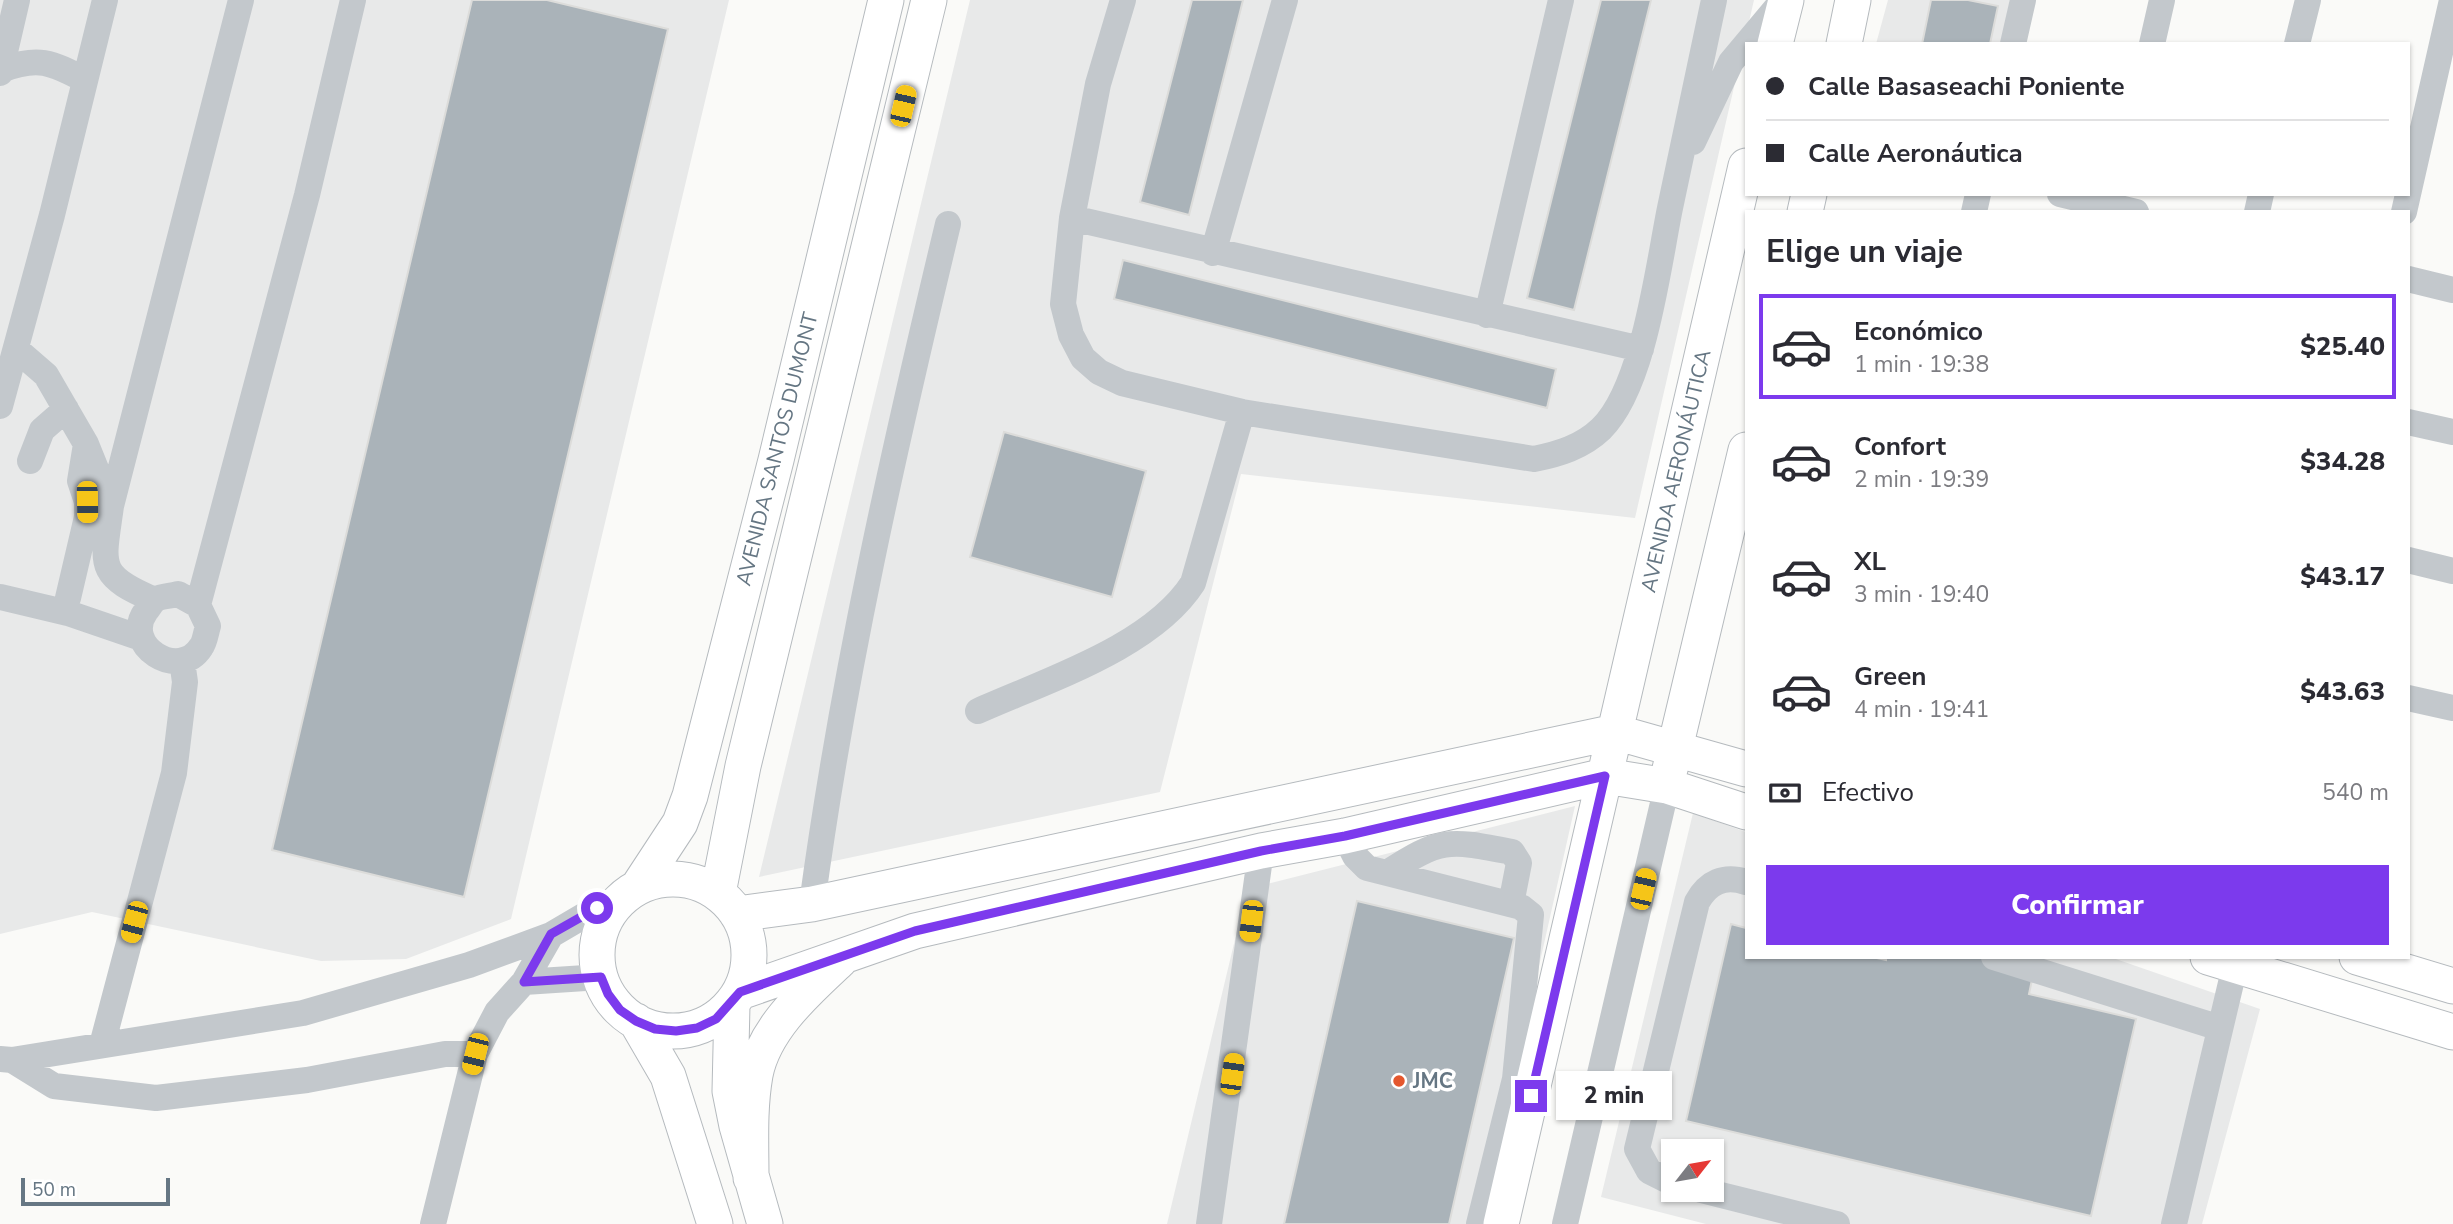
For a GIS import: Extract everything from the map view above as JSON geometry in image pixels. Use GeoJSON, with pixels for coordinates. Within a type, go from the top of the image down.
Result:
{"type":"FeatureCollection","features":[{"type":"Feature","properties":{"kind":"main road","name":"AVENIDA SANTOS DUMONT"},"geometry":{"type":"LineString","coordinates":[[627,895],[680,823],[690,796],[776,460],[886,0]]}},
{"type":"Feature","properties":{"kind":"main road","name":"AVENIDA SANTOS DUMONT"},"geometry":{"type":"LineString","coordinates":[[728,904],[727,833],[929,0]]}},
{"type":"Feature","properties":{"kind":"main road"},"geometry":{"type":"LineString","coordinates":[[1775,42],[1784,0]]}},
{"type":"Feature","properties":{"kind":"main road"},"geometry":{"type":"LineString","coordinates":[[1844,42],[1853,0]]}},
{"type":"Feature","properties":{"kind":"main road","name":"AVENIDA AERONÁUTICA"},"geometry":{"type":"LineString","coordinates":[[1501,1224],[1745,170]]}},
{"type":"Feature","properties":{"kind":"main road"},"geometry":{"type":"LineString","coordinates":[[1667,786],[1674,747],[1745,454]]}},
{"type":"Feature","properties":{"kind":"main road"},"geometry":{"type":"LineString","coordinates":[[728,904],[812,904],[1615,732],[1745,769]]}},
{"type":"Feature","properties":{"kind":"main road"},"geometry":{"type":"LineString","coordinates":[[765,1224],[730,1091],[736,998],[749,966],[748,939],[728,904],[693,881],[665,879],[627,895],[603,925],[597,948],[601,977],[608,994],[620,1010],[655,1029],[676,1031],[697,1028],[716,1019],[736,998],[915,931],[1261,851],[1345,836],[1605,776],[1667,786],[1745,812]]}},
{"type":"Feature","properties":{"kind":"main road"},"geometry":{"type":"LineString","coordinates":[[751,1178],[753,1091],[762,1053],[799,1000],[845,955]]}},
{"type":"Feature","properties":{"kind":"main road"},"geometry":{"type":"LineString","coordinates":[[2364,959],[2453,986]]}},
{"type":"Feature","properties":{"kind":"main road"},"geometry":{"type":"LineString","coordinates":[[2222,961],[2453,1032]]}},
{"type":"Feature","properties":{"kind":"main road"},"geometry":{"type":"LineString","coordinates":[[636,1021],[668,1076],[715,1224]]}},
{"type":"Feature","properties":{"kind":"street"},"geometry":{"type":"LineString","coordinates":[[0,71],[17,0]]}},
{"type":"Feature","properties":{"kind":"street"},"geometry":{"type":"LineString","coordinates":[[0,406],[105,0]]}},
{"type":"Feature","properties":{"kind":"street"},"geometry":{"type":"LineString","coordinates":[[0,597],[68,614],[146,619],[178,594],[198,605],[208,626],[201,648],[182,661],[165,661],[150,653],[146,619],[109,571],[105,554],[111,506],[241,0]]}},
{"type":"Feature","properties":{"kind":"street"},"geometry":{"type":"LineString","coordinates":[[198,605],[307,195],[353,0]]}},
{"type":"Feature","properties":{"kind":"street"},"geometry":{"type":"LineString","coordinates":[[1123,0],[1098,84],[1072,218],[1063,304],[1071,335],[1083,358],[1099,372],[1122,383],[1242,412],[1534,459],[1560,454],[1582,444],[1602,428],[1618,405],[1641,349],[1714,0]]}},
{"type":"Feature","properties":{"kind":"street"},"geometry":{"type":"LineString","coordinates":[[1213,253],[1285,0]]}},
{"type":"Feature","properties":{"kind":"street"},"geometry":{"type":"LineString","coordinates":[[1487,315],[1561,0]]}},
{"type":"Feature","properties":{"kind":"street"},"geometry":{"type":"LineString","coordinates":[[1748,42],[1784,0]]}},
{"type":"Feature","properties":{"kind":"street"},"geometry":{"type":"LineString","coordinates":[[2013,42],[2023,0]]}},
{"type":"Feature","properties":{"kind":"street"},"geometry":{"type":"LineString","coordinates":[[2152,42],[2162,0]]}},
{"type":"Feature","properties":{"kind":"street"},"geometry":{"type":"LineString","coordinates":[[2298,42],[2308,0]]}},
{"type":"Feature","properties":{"kind":"street"},"geometry":{"type":"LineString","coordinates":[[2410,186],[2452,0]]}},
{"type":"Feature","properties":{"kind":"street"},"geometry":{"type":"LineString","coordinates":[[1678,172],[1731,62],[1745,46]]}},
{"type":"Feature","properties":{"kind":"street"},"geometry":{"type":"LineString","coordinates":[[0,71],[26,60],[58,66],[85,80]]}},
{"type":"Feature","properties":{"kind":"street"},"geometry":{"type":"LineString","coordinates":[[2072,196],[2122,204]]}},
{"type":"Feature","properties":{"kind":"street"},"geometry":{"type":"LineString","coordinates":[[1072,218],[1213,253],[1641,349]]}},
{"type":"Feature","properties":{"kind":"street"},"geometry":{"type":"LineString","coordinates":[[812,904],[828,786],[884,494],[948,224]]}},
{"type":"Feature","properties":{"kind":"street"},"geometry":{"type":"LineString","coordinates":[[2410,279],[2453,290]]}},
{"type":"Feature","properties":{"kind":"street"},"geometry":{"type":"LineString","coordinates":[[16,349],[46,375],[86,444],[111,506]]}},
{"type":"Feature","properties":{"kind":"street"},"geometry":{"type":"LineString","coordinates":[[30,461],[42,430],[66,409]]}},
{"type":"Feature","properties":{"kind":"street"},"geometry":{"type":"LineString","coordinates":[[978,711],[1118,648],[1158,624],[1179,604],[1193,583],[1242,412]]}},
{"type":"Feature","properties":{"kind":"street"},"geometry":{"type":"LineString","coordinates":[[2410,422],[2453,432]]}},
{"type":"Feature","properties":{"kind":"street"},"geometry":{"type":"LineString","coordinates":[[68,598],[87,517],[87,502],[80,481],[86,444]]}},
{"type":"Feature","properties":{"kind":"street"},"geometry":{"type":"LineString","coordinates":[[2410,560],[2453,571]]}},
{"type":"Feature","properties":{"kind":"street"},"geometry":{"type":"LineString","coordinates":[[0,584],[68,598],[146,619]]}},
{"type":"Feature","properties":{"kind":"street"},"geometry":{"type":"LineString","coordinates":[[102,1045],[174,774],[185,682],[182,661]]}},
{"type":"Feature","properties":{"kind":"street"},"geometry":{"type":"LineString","coordinates":[[2410,698],[2453,708]]}},
{"type":"Feature","properties":{"kind":"street"},"geometry":{"type":"LineString","coordinates":[[1565,1224],[1667,786]]}},
{"type":"Feature","properties":{"kind":"street"},"geometry":{"type":"LineString","coordinates":[[1345,836],[1360,863],[1367,868],[1527,910],[1532,925],[1515,1079],[1479,1224]]}},
{"type":"Feature","properties":{"kind":"street"},"geometry":{"type":"LineString","coordinates":[[1387,873],[1424,849],[1454,841],[1512,852],[1519,863],[1511,904]]}},
{"type":"Feature","properties":{"kind":"street"},"geometry":{"type":"LineString","coordinates":[[1209,1224],[1261,851]]}},
{"type":"Feature","properties":{"kind":"street"},"geometry":{"type":"LineString","coordinates":[[1661,1177],[1649,1171],[1637,1149],[1697,902],[1706,887],[1721,880],[1745,882]]}},
{"type":"Feature","properties":{"kind":"street"},"geometry":{"type":"LineString","coordinates":[[6,1060],[303,1013],[469,965],[551,934],[597,908],[627,895]]}},
{"type":"Feature","properties":{"kind":"street"},"geometry":{"type":"LineString","coordinates":[[433,1224],[475,1054],[497,1012],[524,982],[551,934]]}},
{"type":"Feature","properties":{"kind":"street"},"geometry":{"type":"LineString","coordinates":[[2000,959],[2220,1028]]}},
{"type":"Feature","properties":{"kind":"street"},"geometry":{"type":"LineString","coordinates":[[2174,1224],[2220,1028],[2222,961]]}},
{"type":"Feature","properties":{"kind":"street"},"geometry":{"type":"LineString","coordinates":[[524,982],[601,977]]}},
{"type":"Feature","properties":{"kind":"street"},"geometry":{"type":"LineString","coordinates":[[6,1060],[54,1086],[156,1098],[307,1080],[446,1054],[475,1054]]}},
{"type":"Feature","properties":{"kind":"street"},"geometry":{"type":"LineString","coordinates":[[1724,1196],[1837,1224]]}},
{"type":"Feature","properties":{"kind":"shaded area"},"geometry":{"type":"Polygon","coordinates":[[[0,0],[729,0],[511,919],[406,959],[321,961],[92,912],[0,934],[0,0]]]}},
{"type":"Feature","properties":{"kind":"shaded area"},"geometry":{"type":"Polygon","coordinates":[[[970,0],[1754,0],[1635,518],[1241,474],[1160,792],[759,877],[970,0]]]}},
{"type":"Feature","properties":{"kind":"shaded area"},"geometry":{"type":"Polygon","coordinates":[[[1888,0],[2010,0],[2001,42],[1877,42],[1888,0]]]}},
{"type":"Feature","properties":{"kind":"shaded area"},"geometry":{"type":"Polygon","coordinates":[[[1575,806],[1481,1224],[1167,1224],[1247,889],[1575,806]]]}},
{"type":"Feature","properties":{"kind":"shaded area"},"geometry":{"type":"Polygon","coordinates":[[[1693,813],[1745,832],[1745,959],[2116,959],[2260,1009],[2202,1224],[1706,1224],[1601,1197],[1693,813]]]}},
{"type":"Feature","properties":{"kind":"building"},"geometry":{"type":"Polygon","coordinates":[[[472,0],[547,0],[668,29],[464,897],[272,850],[472,0]]]}},
{"type":"Feature","properties":{"kind":"building"},"geometry":{"type":"Polygon","coordinates":[[[1192,0],[1243,0],[1189,215],[1140,202],[1192,0]]]}},
{"type":"Feature","properties":{"kind":"building"},"geometry":{"type":"Polygon","coordinates":[[[1601,0],[1651,0],[1574,310],[1527,298],[1601,0]]]}},
{"type":"Feature","properties":{"kind":"building"},"geometry":{"type":"Polygon","coordinates":[[[1931,0],[1968,0],[1998,6],[1990,42],[1922,42],[1931,0]]]}},
{"type":"Feature","properties":{"kind":"building"},"geometry":{"type":"Polygon","coordinates":[[[1123,260],[1556,369],[1547,408],[1114,299],[1123,260]]]}},
{"type":"Feature","properties":{"kind":"building"},"geometry":{"type":"Polygon","coordinates":[[[1004,432],[1146,471],[1112,597],[970,557],[1004,432]]]}},
{"type":"Feature","properties":{"kind":"building","name":"JMC"},"geometry":{"type":"Polygon","coordinates":[[[1357,901],[1514,938],[1449,1224],[1284,1224],[1357,901]]]}},
{"type":"Feature","properties":{"kind":"building"},"geometry":{"type":"Polygon","coordinates":[[[1731,924],[1745,928],[1745,959],[1987,959],[2034,970],[2029,994],[2136,1019],[2091,1216],[1686,1121],[1731,924]]]}},
{"type":"Feature","properties":{"kind":"place","name":"JMC"},"geometry":{"type":"Point","coordinates":[1399,1081]}},
{"type":"Feature","properties":{"kind":"route"},"geometry":{"type":"LineString","coordinates":[[597,908],[551,934],[524,982],[601,977],[608,994],[620,1010],[655,1029],[676,1031],[697,1028],[716,1019],[740,992],[915,931],[1261,851],[1345,836],[1605,776],[1531,1096]]}}]}
